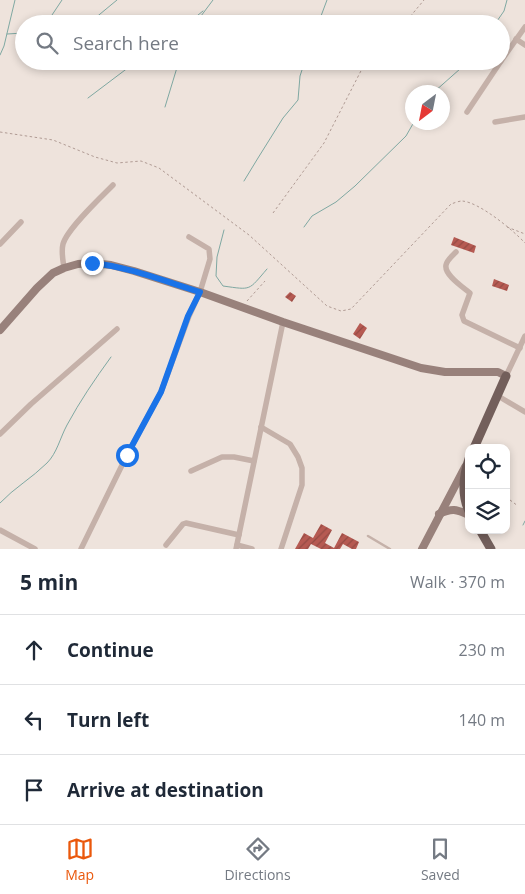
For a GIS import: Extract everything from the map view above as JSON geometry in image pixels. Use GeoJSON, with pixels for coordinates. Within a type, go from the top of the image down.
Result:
{"type":"FeatureCollection","features":[{"type":"Feature","properties":{"kind":"main road"},"geometry":{"type":"LineString","coordinates":[[0,330],[36,288],[53,273],[78,264],[111,265],[200,292],[421,368],[445,372],[498,372],[506,376],[476,444]]}},
{"type":"Feature","properties":{"kind":"main road"},"geometry":{"type":"LineString","coordinates":[[422,549],[465,466]]}},
{"type":"Feature","properties":{"kind":"main road"},"geometry":{"type":"LineString","coordinates":[[465,471],[463,493],[465,503]]}},
{"type":"Feature","properties":{"kind":"main road"},"geometry":{"type":"LineString","coordinates":[[439,514],[449,509],[465,513]]}},
{"type":"Feature","properties":{"kind":"main road"},"geometry":{"type":"LineString","coordinates":[[482,534],[491,549]]}},
{"type":"Feature","properties":{"kind":"street"},"geometry":{"type":"LineString","coordinates":[[510,48],[525,27]]}},
{"type":"Feature","properties":{"kind":"street"},"geometry":{"type":"LineString","coordinates":[[516,39],[525,46]]}},
{"type":"Feature","properties":{"kind":"street"},"geometry":{"type":"LineString","coordinates":[[467,112],[495,70]]}},
{"type":"Feature","properties":{"kind":"street"},"geometry":{"type":"LineString","coordinates":[[494,122],[525,117]]}},
{"type":"Feature","properties":{"kind":"street"},"geometry":{"type":"LineString","coordinates":[[64,268],[63,242],[76,224],[113,185]]}},
{"type":"Feature","properties":{"kind":"street"},"geometry":{"type":"LineString","coordinates":[[0,244],[21,222]]}},
{"type":"Feature","properties":{"kind":"street"},"geometry":{"type":"LineString","coordinates":[[81,549],[127,455],[161,392],[188,316],[200,292],[210,259],[209,249],[189,237]]}},
{"type":"Feature","properties":{"kind":"street"},"geometry":{"type":"LineString","coordinates":[[456,252],[448,260],[446,266],[447,273],[470,293],[462,315],[464,321],[520,348]]}},
{"type":"Feature","properties":{"kind":"street"},"geometry":{"type":"LineString","coordinates":[[252,549],[237,547],[283,322]]}},
{"type":"Feature","properties":{"kind":"street"},"geometry":{"type":"LineString","coordinates":[[0,434],[31,404],[117,329]]}},
{"type":"Feature","properties":{"kind":"street"},"geometry":{"type":"LineString","coordinates":[[506,376],[525,336]]}},
{"type":"Feature","properties":{"kind":"street"},"geometry":{"type":"LineString","coordinates":[[498,396],[525,412]]}},
{"type":"Feature","properties":{"kind":"street"},"geometry":{"type":"LineString","coordinates":[[261,427],[290,444],[302,468],[302,485],[282,549]]}},
{"type":"Feature","properties":{"kind":"street"},"geometry":{"type":"LineString","coordinates":[[191,471],[222,456],[254,461]]}},
{"type":"Feature","properties":{"kind":"street"},"geometry":{"type":"LineString","coordinates":[[166,545],[183,524],[186,523],[239,535]]}},
{"type":"Feature","properties":{"kind":"street"},"geometry":{"type":"LineString","coordinates":[[0,530],[35,549]]}},
{"type":"Feature","properties":{"kind":"lane"},"geometry":{"type":"LineString","coordinates":[[368,536],[390,549]]}},
{"type":"Feature","properties":{"kind":"path"},"geometry":{"type":"LineString","coordinates":[[412,15],[424,0]]}},
{"type":"Feature","properties":{"kind":"path"},"geometry":{"type":"LineString","coordinates":[[273,213],[324,144],[361,70]]}},
{"type":"Feature","properties":{"kind":"path"},"geometry":{"type":"LineString","coordinates":[[0,132],[53,140],[95,157],[117,163],[142,161],[159,168],[249,235],[327,306],[341,311],[351,309],[451,204],[462,201],[476,205],[496,218],[525,243]]}},
{"type":"Feature","properties":{"kind":"path"},"geometry":{"type":"LineString","coordinates":[[506,227],[525,234]]}},
{"type":"Feature","properties":{"kind":"path"},"geometry":{"type":"LineString","coordinates":[[241,307],[265,281]]}},
{"type":"Feature","properties":{"kind":"path"},"geometry":{"type":"LineString","coordinates":[[510,500],[518,506]]}},
{"type":"Feature","properties":{"kind":"building"},"geometry":{"type":"Polygon","coordinates":[[[454,237],[476,246],[474,253],[451,245],[454,237]]]}},
{"type":"Feature","properties":{"kind":"building"},"geometry":{"type":"Polygon","coordinates":[[[494,279],[509,285],[507,291],[492,286],[494,279]]]}},
{"type":"Feature","properties":{"kind":"building"},"geometry":{"type":"Polygon","coordinates":[[[290,292],[296,296],[292,302],[285,297],[290,292]]]}},
{"type":"Feature","properties":{"kind":"building"},"geometry":{"type":"Polygon","coordinates":[[[360,323],[367,328],[360,339],[353,334],[360,323]]]}},
{"type":"Feature","properties":{"kind":"building"},"geometry":{"type":"Polygon","coordinates":[[[321,524],[332,530],[325,543],[334,548],[342,533],[359,542],[356,549],[343,544],[340,549],[321,549],[311,544],[308,549],[295,549],[304,533],[313,538],[321,524]]]}},
{"type":"Feature","properties":{"kind":"waterway"},"geometry":{"type":"LineString","coordinates":[[0,55],[15,0]]}},
{"type":"Feature","properties":{"kind":"waterway"},"geometry":{"type":"LineString","coordinates":[[52,15],[62,0]]}},
{"type":"Feature","properties":{"kind":"waterway"},"geometry":{"type":"LineString","coordinates":[[99,15],[117,0]]}},
{"type":"Feature","properties":{"kind":"waterway"},"geometry":{"type":"LineString","coordinates":[[202,15],[213,0]]}},
{"type":"Feature","properties":{"kind":"waterway"},"geometry":{"type":"LineString","coordinates":[[321,15],[327,0]]}},
{"type":"Feature","properties":{"kind":"waterway"},"geometry":{"type":"LineString","coordinates":[[501,15],[507,0]]}},
{"type":"Feature","properties":{"kind":"waterway"},"geometry":{"type":"LineString","coordinates":[[198,15],[203,11]]}},
{"type":"Feature","properties":{"kind":"waterway"},"geometry":{"type":"LineString","coordinates":[[7,34],[15,34]]}},
{"type":"Feature","properties":{"kind":"waterway"},"geometry":{"type":"LineString","coordinates":[[88,98],[125,70]]}},
{"type":"Feature","properties":{"kind":"waterway"},"geometry":{"type":"LineString","coordinates":[[165,107],[176,70]]}},
{"type":"Feature","properties":{"kind":"waterway"},"geometry":{"type":"LineString","coordinates":[[244,181],[283,118],[298,100],[302,70]]}},
{"type":"Feature","properties":{"kind":"waterway"},"geometry":{"type":"LineString","coordinates":[[442,85],[459,70]]}},
{"type":"Feature","properties":{"kind":"waterway"},"geometry":{"type":"LineString","coordinates":[[304,227],[312,216],[336,202],[355,186],[406,136],[409,130]]}},
{"type":"Feature","properties":{"kind":"waterway"},"geometry":{"type":"LineString","coordinates":[[224,230],[217,257],[216,276],[223,286],[249,287],[267,269]]}},
{"type":"Feature","properties":{"kind":"waterway"},"geometry":{"type":"LineString","coordinates":[[0,503],[50,459],[77,407],[111,357]]}},
{"type":"Feature","properties":{"kind":"waterway"},"geometry":{"type":"LineString","coordinates":[[523,525],[525,521]]}},
{"type":"Feature","properties":{"kind":"route"},"geometry":{"type":"LineString","coordinates":[[92,263],[111,265],[134,271],[200,292],[188,316],[161,392],[127,455]]}}]}
